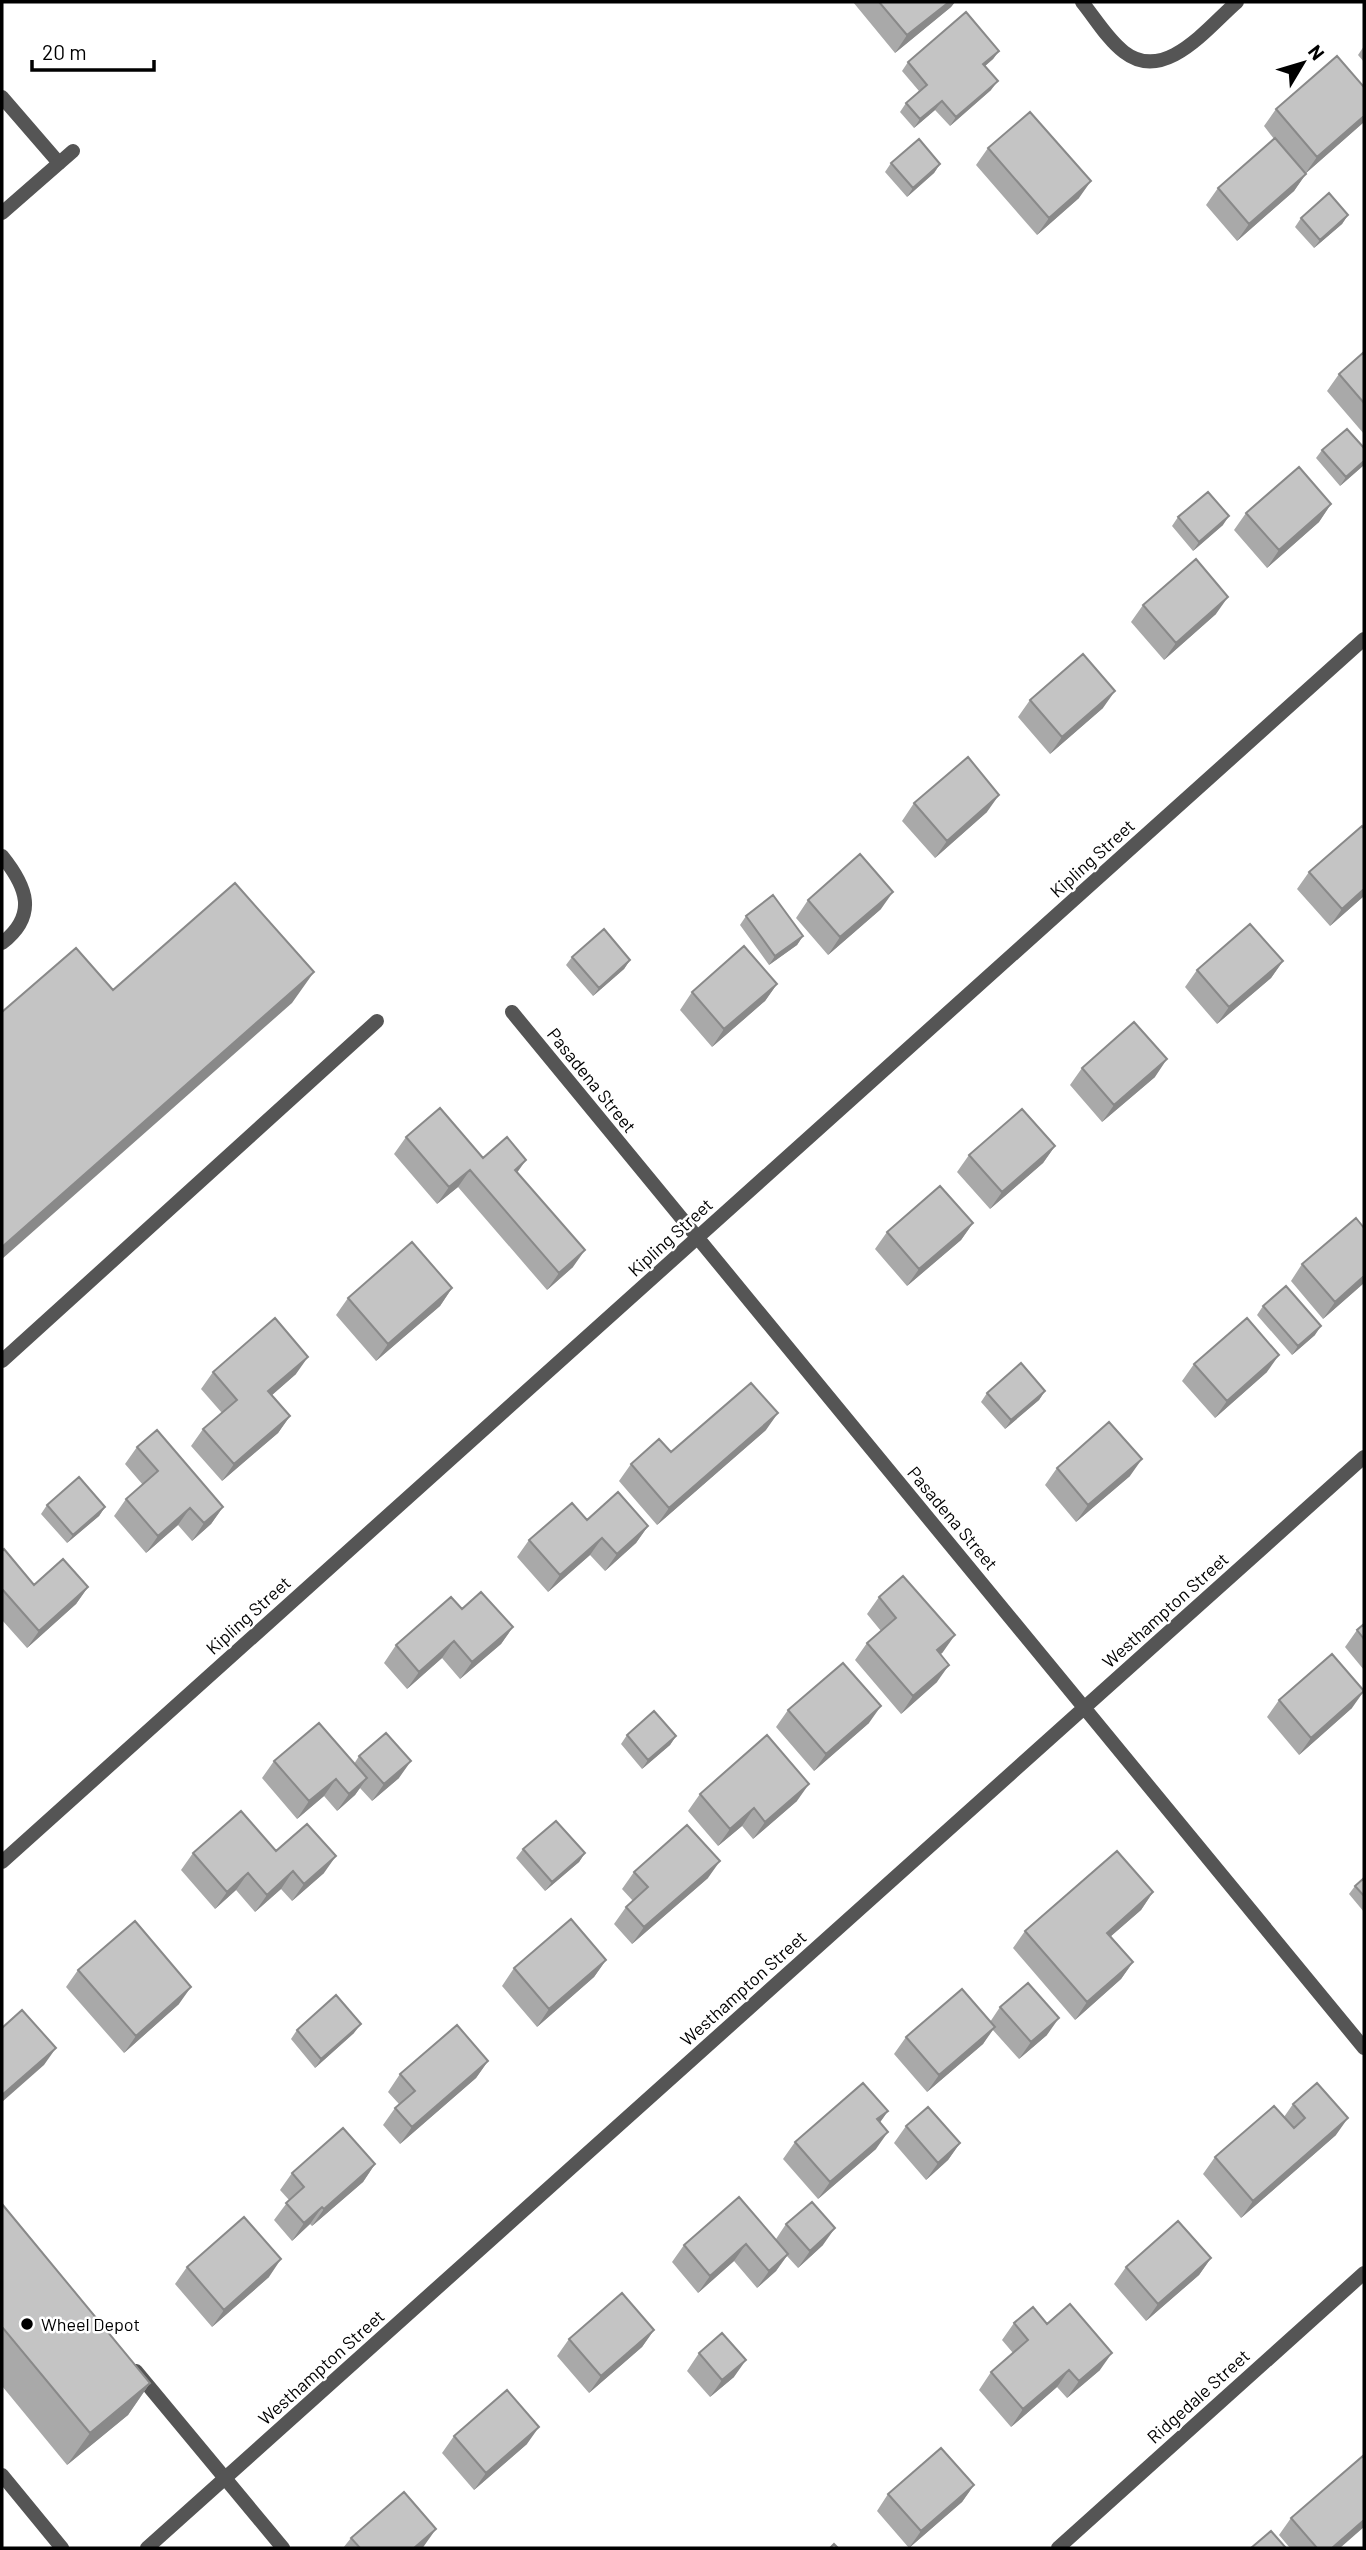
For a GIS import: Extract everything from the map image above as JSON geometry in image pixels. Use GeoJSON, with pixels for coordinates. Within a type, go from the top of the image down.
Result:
{"type":"FeatureCollection","features":[{"type":"Feature","properties":{"kind":"street"},"geometry":{"type":"LineString","coordinates":[[1082,2],[1121,51],[1149,64],[1167,60],[1176,54],[1237,2]]}},
{"type":"Feature","properties":{"kind":"street"},"geometry":{"type":"LineString","coordinates":[[2,97],[59,163]]}},
{"type":"Feature","properties":{"kind":"street"},"geometry":{"type":"LineString","coordinates":[[2,213],[73,151]]}},
{"type":"Feature","properties":{"kind":"street","name":"Kipling Street"},"geometry":{"type":"LineString","coordinates":[[2,1861],[1364,639]]}},
{"type":"Feature","properties":{"kind":"street"},"geometry":{"type":"LineString","coordinates":[[2,856],[22,880],[26,905],[16,932],[2,943]]}},
{"type":"Feature","properties":{"kind":"street","name":"Pasadena Street"},"geometry":{"type":"LineString","coordinates":[[512,1012],[1364,2048]]}},
{"type":"Feature","properties":{"kind":"street"},"geometry":{"type":"LineString","coordinates":[[2,1361],[377,1021]]}},
{"type":"Feature","properties":{"kind":"street","name":"Westhampton Street"},"geometry":{"type":"LineString","coordinates":[[147,2548],[1364,1457]]}},
{"type":"Feature","properties":{"kind":"street","name":"Ridgedale Street"},"geometry":{"type":"LineString","coordinates":[[1058,2548],[1364,2273]]}},
{"type":"Feature","properties":{"kind":"street"},"geometry":{"type":"LineString","coordinates":[[124,2356],[283,2548]]}},
{"type":"Feature","properties":{"kind":"street"},"geometry":{"type":"LineString","coordinates":[[2,2475],[62,2548]]}},
{"type":"Feature","properties":{"kind":"building"},"geometry":{"type":"Polygon","coordinates":[[[879,2],[949,2],[907,35],[879,2]]]}},
{"type":"Feature","properties":{"kind":"building"},"geometry":{"type":"Polygon","coordinates":[[[966,12],[999,51],[983,64],[998,81],[956,117],[942,101],[920,119],[906,103],[927,85],[908,62],[966,12]]]}},
{"type":"Feature","properties":{"kind":"building"},"geometry":{"type":"Polygon","coordinates":[[[1337,56],[1364,87],[1364,116],[1317,157],[1276,109],[1337,56]]]}},
{"type":"Feature","properties":{"kind":"building"},"geometry":{"type":"Polygon","coordinates":[[[1030,112],[1091,181],[1049,218],[988,148],[1030,112]]]}},
{"type":"Feature","properties":{"kind":"building"},"geometry":{"type":"Polygon","coordinates":[[[1275,138],[1306,174],[1249,224],[1218,188],[1275,138]]]}},
{"type":"Feature","properties":{"kind":"building"},"geometry":{"type":"Polygon","coordinates":[[[919,139],[940,164],[913,188],[891,163],[919,139]]]}},
{"type":"Feature","properties":{"kind":"building"},"geometry":{"type":"Polygon","coordinates":[[[1329,193],[1348,215],[1320,240],[1301,218],[1329,193]]]}},
{"type":"Feature","properties":{"kind":"building"},"geometry":{"type":"Polygon","coordinates":[[[1364,352],[1364,403],[1339,374],[1364,352]]]}},
{"type":"Feature","properties":{"kind":"building"},"geometry":{"type":"Polygon","coordinates":[[[1347,429],[1364,448],[1364,461],[1346,477],[1322,450],[1347,429]]]}},
{"type":"Feature","properties":{"kind":"building"},"geometry":{"type":"Polygon","coordinates":[[[1299,467],[1331,504],[1279,550],[1246,513],[1299,467]]]}},
{"type":"Feature","properties":{"kind":"building"},"geometry":{"type":"Polygon","coordinates":[[[1208,492],[1229,516],[1199,542],[1178,517],[1208,492]]]}},
{"type":"Feature","properties":{"kind":"building"},"geometry":{"type":"Polygon","coordinates":[[[1196,559],[1228,597],[1176,643],[1143,605],[1196,559]]]}},
{"type":"Feature","properties":{"kind":"building"},"geometry":{"type":"Polygon","coordinates":[[[1083,654],[1115,691],[1062,737],[1030,700],[1083,654]]]}},
{"type":"Feature","properties":{"kind":"building"},"geometry":{"type":"Polygon","coordinates":[[[968,757],[999,795],[947,841],[914,803],[968,757]]]}},
{"type":"Feature","properties":{"kind":"building"},"geometry":{"type":"Polygon","coordinates":[[[1362,826],[1364,889],[1342,909],[1309,872],[1362,826]]]}},
{"type":"Feature","properties":{"kind":"building"},"geometry":{"type":"Polygon","coordinates":[[[860,854],[893,892],[840,937],[808,900],[860,854]]]}},
{"type":"Feature","properties":{"kind":"building"},"geometry":{"type":"Polygon","coordinates":[[[235,883],[314,972],[2,1247],[2,1012],[76,948],[113,990],[235,883]]]}},
{"type":"Feature","properties":{"kind":"building"},"geometry":{"type":"Polygon","coordinates":[[[773,895],[803,936],[775,956],[746,916],[773,895]]]}},
{"type":"Feature","properties":{"kind":"building"},"geometry":{"type":"Polygon","coordinates":[[[1250,924],[1283,961],[1229,1007],[1197,970],[1250,924]]]}},
{"type":"Feature","properties":{"kind":"building"},"geometry":{"type":"Polygon","coordinates":[[[604,929],[630,960],[599,988],[572,957],[604,929]]]}},
{"type":"Feature","properties":{"kind":"building"},"geometry":{"type":"Polygon","coordinates":[[[744,946],[777,984],[724,1029],[692,992],[744,946]]]}},
{"type":"Feature","properties":{"kind":"building"},"geometry":{"type":"Polygon","coordinates":[[[1134,1022],[1167,1059],[1114,1105],[1082,1068],[1134,1022]]]}},
{"type":"Feature","properties":{"kind":"building"},"geometry":{"type":"Polygon","coordinates":[[[440,1108],[483,1158],[507,1137],[526,1160],[515,1170],[585,1250],[559,1273],[470,1170],[449,1187],[406,1137],[440,1108]]]}},
{"type":"Feature","properties":{"kind":"building"},"geometry":{"type":"Polygon","coordinates":[[[1022,1109],[1055,1146],[1002,1192],[969,1155],[1022,1109]]]}},
{"type":"Feature","properties":{"kind":"building"},"geometry":{"type":"Polygon","coordinates":[[[940,1186],[973,1223],[919,1269],[887,1232],[940,1186]]]}},
{"type":"Feature","properties":{"kind":"building"},"geometry":{"type":"Polygon","coordinates":[[[1356,1218],[1364,1228],[1364,1276],[1335,1302],[1302,1264],[1356,1218]]]}},
{"type":"Feature","properties":{"kind":"building"},"geometry":{"type":"Polygon","coordinates":[[[412,1242],[452,1288],[388,1344],[348,1298],[412,1242]]]}},
{"type":"Feature","properties":{"kind":"building"},"geometry":{"type":"Polygon","coordinates":[[[1286,1286],[1321,1326],[1298,1346],[1263,1306],[1286,1286]]]}},
{"type":"Feature","properties":{"kind":"building"},"geometry":{"type":"Polygon","coordinates":[[[275,1318],[308,1357],[268,1391],[290,1416],[234,1464],[203,1429],[237,1400],[213,1372],[275,1318]]]}},
{"type":"Feature","properties":{"kind":"building"},"geometry":{"type":"Polygon","coordinates":[[[1247,1318],[1279,1355],[1227,1401],[1194,1364],[1247,1318]]]}},
{"type":"Feature","properties":{"kind":"building"},"geometry":{"type":"Polygon","coordinates":[[[1021,1363],[1045,1391],[1011,1420],[987,1393],[1021,1363]]]}},
{"type":"Feature","properties":{"kind":"building"},"geometry":{"type":"Polygon","coordinates":[[[751,1383],[778,1413],[669,1508],[631,1464],[659,1439],[671,1452],[751,1383]]]}},
{"type":"Feature","properties":{"kind":"building"},"geometry":{"type":"Polygon","coordinates":[[[1109,1422],[1142,1459],[1088,1505],[1057,1468],[1109,1422]]]}},
{"type":"Feature","properties":{"kind":"building"},"geometry":{"type":"Polygon","coordinates":[[[157,1430],[223,1507],[204,1523],[190,1508],[158,1536],[126,1499],[158,1471],[137,1447],[157,1430]]]}},
{"type":"Feature","properties":{"kind":"building"},"geometry":{"type":"Polygon","coordinates":[[[79,1477],[105,1507],[73,1535],[47,1505],[79,1477]]]}},
{"type":"Feature","properties":{"kind":"building"},"geometry":{"type":"Polygon","coordinates":[[[618,1492],[648,1526],[617,1554],[602,1538],[560,1575],[529,1540],[572,1503],[587,1520],[618,1492]]]}},
{"type":"Feature","properties":{"kind":"building"},"geometry":{"type":"Polygon","coordinates":[[[4,1549],[34,1585],[63,1559],[88,1587],[39,1631],[2,1589],[4,1549]]]}},
{"type":"Feature","properties":{"kind":"building"},"geometry":{"type":"Polygon","coordinates":[[[903,1576],[955,1635],[937,1650],[949,1665],[913,1696],[867,1643],[896,1618],[879,1597],[903,1576]]]}},
{"type":"Feature","properties":{"kind":"building"},"geometry":{"type":"Polygon","coordinates":[[[481,1592],[513,1627],[472,1662],[454,1641],[419,1672],[396,1645],[451,1597],[462,1609],[481,1592]]]}},
{"type":"Feature","properties":{"kind":"building"},"geometry":{"type":"Polygon","coordinates":[[[1364,1624],[1364,1639],[1357,1630],[1364,1624]]]}},
{"type":"Feature","properties":{"kind":"building"},"geometry":{"type":"Polygon","coordinates":[[[1332,1654],[1364,1691],[1311,1738],[1279,1700],[1332,1654]]]}},
{"type":"Feature","properties":{"kind":"building"},"geometry":{"type":"Polygon","coordinates":[[[843,1663],[881,1706],[826,1754],[788,1710],[843,1663]]]}},
{"type":"Feature","properties":{"kind":"building"},"geometry":{"type":"Polygon","coordinates":[[[654,1711],[676,1736],[648,1760],[627,1735],[654,1711]]]}},
{"type":"Feature","properties":{"kind":"building"},"geometry":{"type":"Polygon","coordinates":[[[319,1723],[367,1778],[349,1794],[336,1779],[309,1801],[274,1761],[319,1723]]]}},
{"type":"Feature","properties":{"kind":"building"},"geometry":{"type":"Polygon","coordinates":[[[386,1733],[411,1761],[384,1784],[359,1756],[386,1733]]]}},
{"type":"Feature","properties":{"kind":"building"},"geometry":{"type":"Polygon","coordinates":[[[767,1735],[809,1784],[765,1822],[754,1808],[730,1829],[700,1794],[767,1735]]]}},
{"type":"Feature","properties":{"kind":"building"},"geometry":{"type":"Polygon","coordinates":[[[241,1811],[276,1851],[307,1824],[336,1856],[304,1884],[293,1871],[267,1895],[248,1873],[227,1892],[193,1853],[241,1811]]]}},
{"type":"Feature","properties":{"kind":"building"},"geometry":{"type":"Polygon","coordinates":[[[556,1821],[585,1853],[552,1882],[523,1849],[556,1821]]]}},
{"type":"Feature","properties":{"kind":"building"},"geometry":{"type":"Polygon","coordinates":[[[687,1825],[720,1861],[644,1927],[626,1907],[648,1887],[634,1872],[687,1825]]]}},
{"type":"Feature","properties":{"kind":"building"},"geometry":{"type":"Polygon","coordinates":[[[1117,1851],[1153,1892],[1107,1933],[1133,1962],[1087,2002],[1025,1931],[1117,1851]]]}},
{"type":"Feature","properties":{"kind":"building"},"geometry":{"type":"Polygon","coordinates":[[[1364,1878],[1364,1896],[1355,1886],[1364,1878]]]}},
{"type":"Feature","properties":{"kind":"building"},"geometry":{"type":"Polygon","coordinates":[[[571,1919],[606,1960],[549,2009],[514,1968],[571,1919]]]}},
{"type":"Feature","properties":{"kind":"building"},"geometry":{"type":"Polygon","coordinates":[[[135,1921],[191,1987],[136,2036],[78,1970],[135,1921]]]}},
{"type":"Feature","properties":{"kind":"building"},"geometry":{"type":"Polygon","coordinates":[[[1028,1983],[1059,2018],[1031,2042],[1000,2007],[1028,1983]]]}},
{"type":"Feature","properties":{"kind":"building"},"geometry":{"type":"Polygon","coordinates":[[[962,1989],[995,2027],[939,2075],[906,2037],[962,1989]]]}},
{"type":"Feature","properties":{"kind":"building"},"geometry":{"type":"Polygon","coordinates":[[[336,1995],[361,2024],[321,2059],[297,2030],[336,1995]]]}},
{"type":"Feature","properties":{"kind":"building"},"geometry":{"type":"Polygon","coordinates":[[[22,2010],[56,2048],[2,2095],[2,2028],[22,2010]]]}},
{"type":"Feature","properties":{"kind":"building"},"geometry":{"type":"Polygon","coordinates":[[[457,2025],[488,2061],[412,2127],[395,2108],[415,2091],[400,2074],[457,2025]]]}},
{"type":"Feature","properties":{"kind":"building"},"geometry":{"type":"Polygon","coordinates":[[[863,2083],[888,2111],[877,2119],[888,2132],[830,2182],[795,2142],[863,2083]]]}},
{"type":"Feature","properties":{"kind":"building"},"geometry":{"type":"Polygon","coordinates":[[[1317,2083],[1348,2118],[1253,2201],[1215,2157],[1274,2106],[1294,2128],[1305,2118],[1293,2104],[1317,2083]]]}},
{"type":"Feature","properties":{"kind":"building"},"geometry":{"type":"Polygon","coordinates":[[[928,2107],[960,2143],[938,2163],[906,2126],[928,2107]]]}},
{"type":"Feature","properties":{"kind":"building"},"geometry":{"type":"Polygon","coordinates":[[[343,2128],[375,2164],[304,2223],[286,2203],[304,2187],[292,2173],[343,2128]]]}},
{"type":"Feature","properties":{"kind":"building"},"geometry":{"type":"Polygon","coordinates":[[[739,2197],[788,2254],[769,2271],[746,2244],[710,2276],[684,2245],[739,2197]]]}},
{"type":"Feature","properties":{"kind":"building"},"geometry":{"type":"Polygon","coordinates":[[[812,2202],[835,2228],[810,2251],[786,2224],[812,2202]]]}},
{"type":"Feature","properties":{"kind":"building"},"geometry":{"type":"Polygon","coordinates":[[[2,2204],[150,2383],[90,2433],[2,2327],[2,2204]]]}},
{"type":"Feature","properties":{"kind":"building"},"geometry":{"type":"Polygon","coordinates":[[[244,2217],[281,2259],[224,2310],[187,2267],[244,2217]]]}},
{"type":"Feature","properties":{"kind":"building"},"geometry":{"type":"Polygon","coordinates":[[[1178,2221],[1211,2258],[1158,2304],[1126,2267],[1178,2221]]]}},
{"type":"Feature","properties":{"kind":"building"},"geometry":{"type":"Polygon","coordinates":[[[622,2293],[654,2330],[601,2376],[569,2339],[622,2293]]]}},
{"type":"Feature","properties":{"kind":"building"},"geometry":{"type":"Polygon","coordinates":[[[1070,2304],[1112,2353],[1079,2381],[1069,2370],[1023,2409],[991,2372],[1028,2340],[1014,2323],[1033,2307],[1047,2324],[1070,2304]]]}},
{"type":"Feature","properties":{"kind":"building"},"geometry":{"type":"Polygon","coordinates":[[[722,2333],[746,2360],[722,2380],[699,2353],[722,2333]]]}},
{"type":"Feature","properties":{"kind":"building"},"geometry":{"type":"Polygon","coordinates":[[[507,2390],[539,2427],[486,2473],[454,2436],[507,2390]]]}},
{"type":"Feature","properties":{"kind":"building"},"geometry":{"type":"Polygon","coordinates":[[[941,2448],[974,2485],[921,2531],[888,2494],[941,2448]]]}},
{"type":"Feature","properties":{"kind":"building"},"geometry":{"type":"Polygon","coordinates":[[[1364,2455],[1364,2520],[1332,2548],[1317,2548],[1291,2518],[1364,2455]]]}},
{"type":"Feature","properties":{"kind":"building"},"geometry":{"type":"Polygon","coordinates":[[[404,2492],[436,2529],[414,2548],[360,2548],[351,2538],[404,2492]]]}},
{"type":"Feature","properties":{"kind":"building"},"geometry":{"type":"Polygon","coordinates":[[[1271,2531],[1286,2548],[1251,2548],[1271,2531]]]}},
{"type":"Feature","properties":{"kind":"place","name":"Wheel Depot"},"geometry":{"type":"Point","coordinates":[27,2324]}}]}
